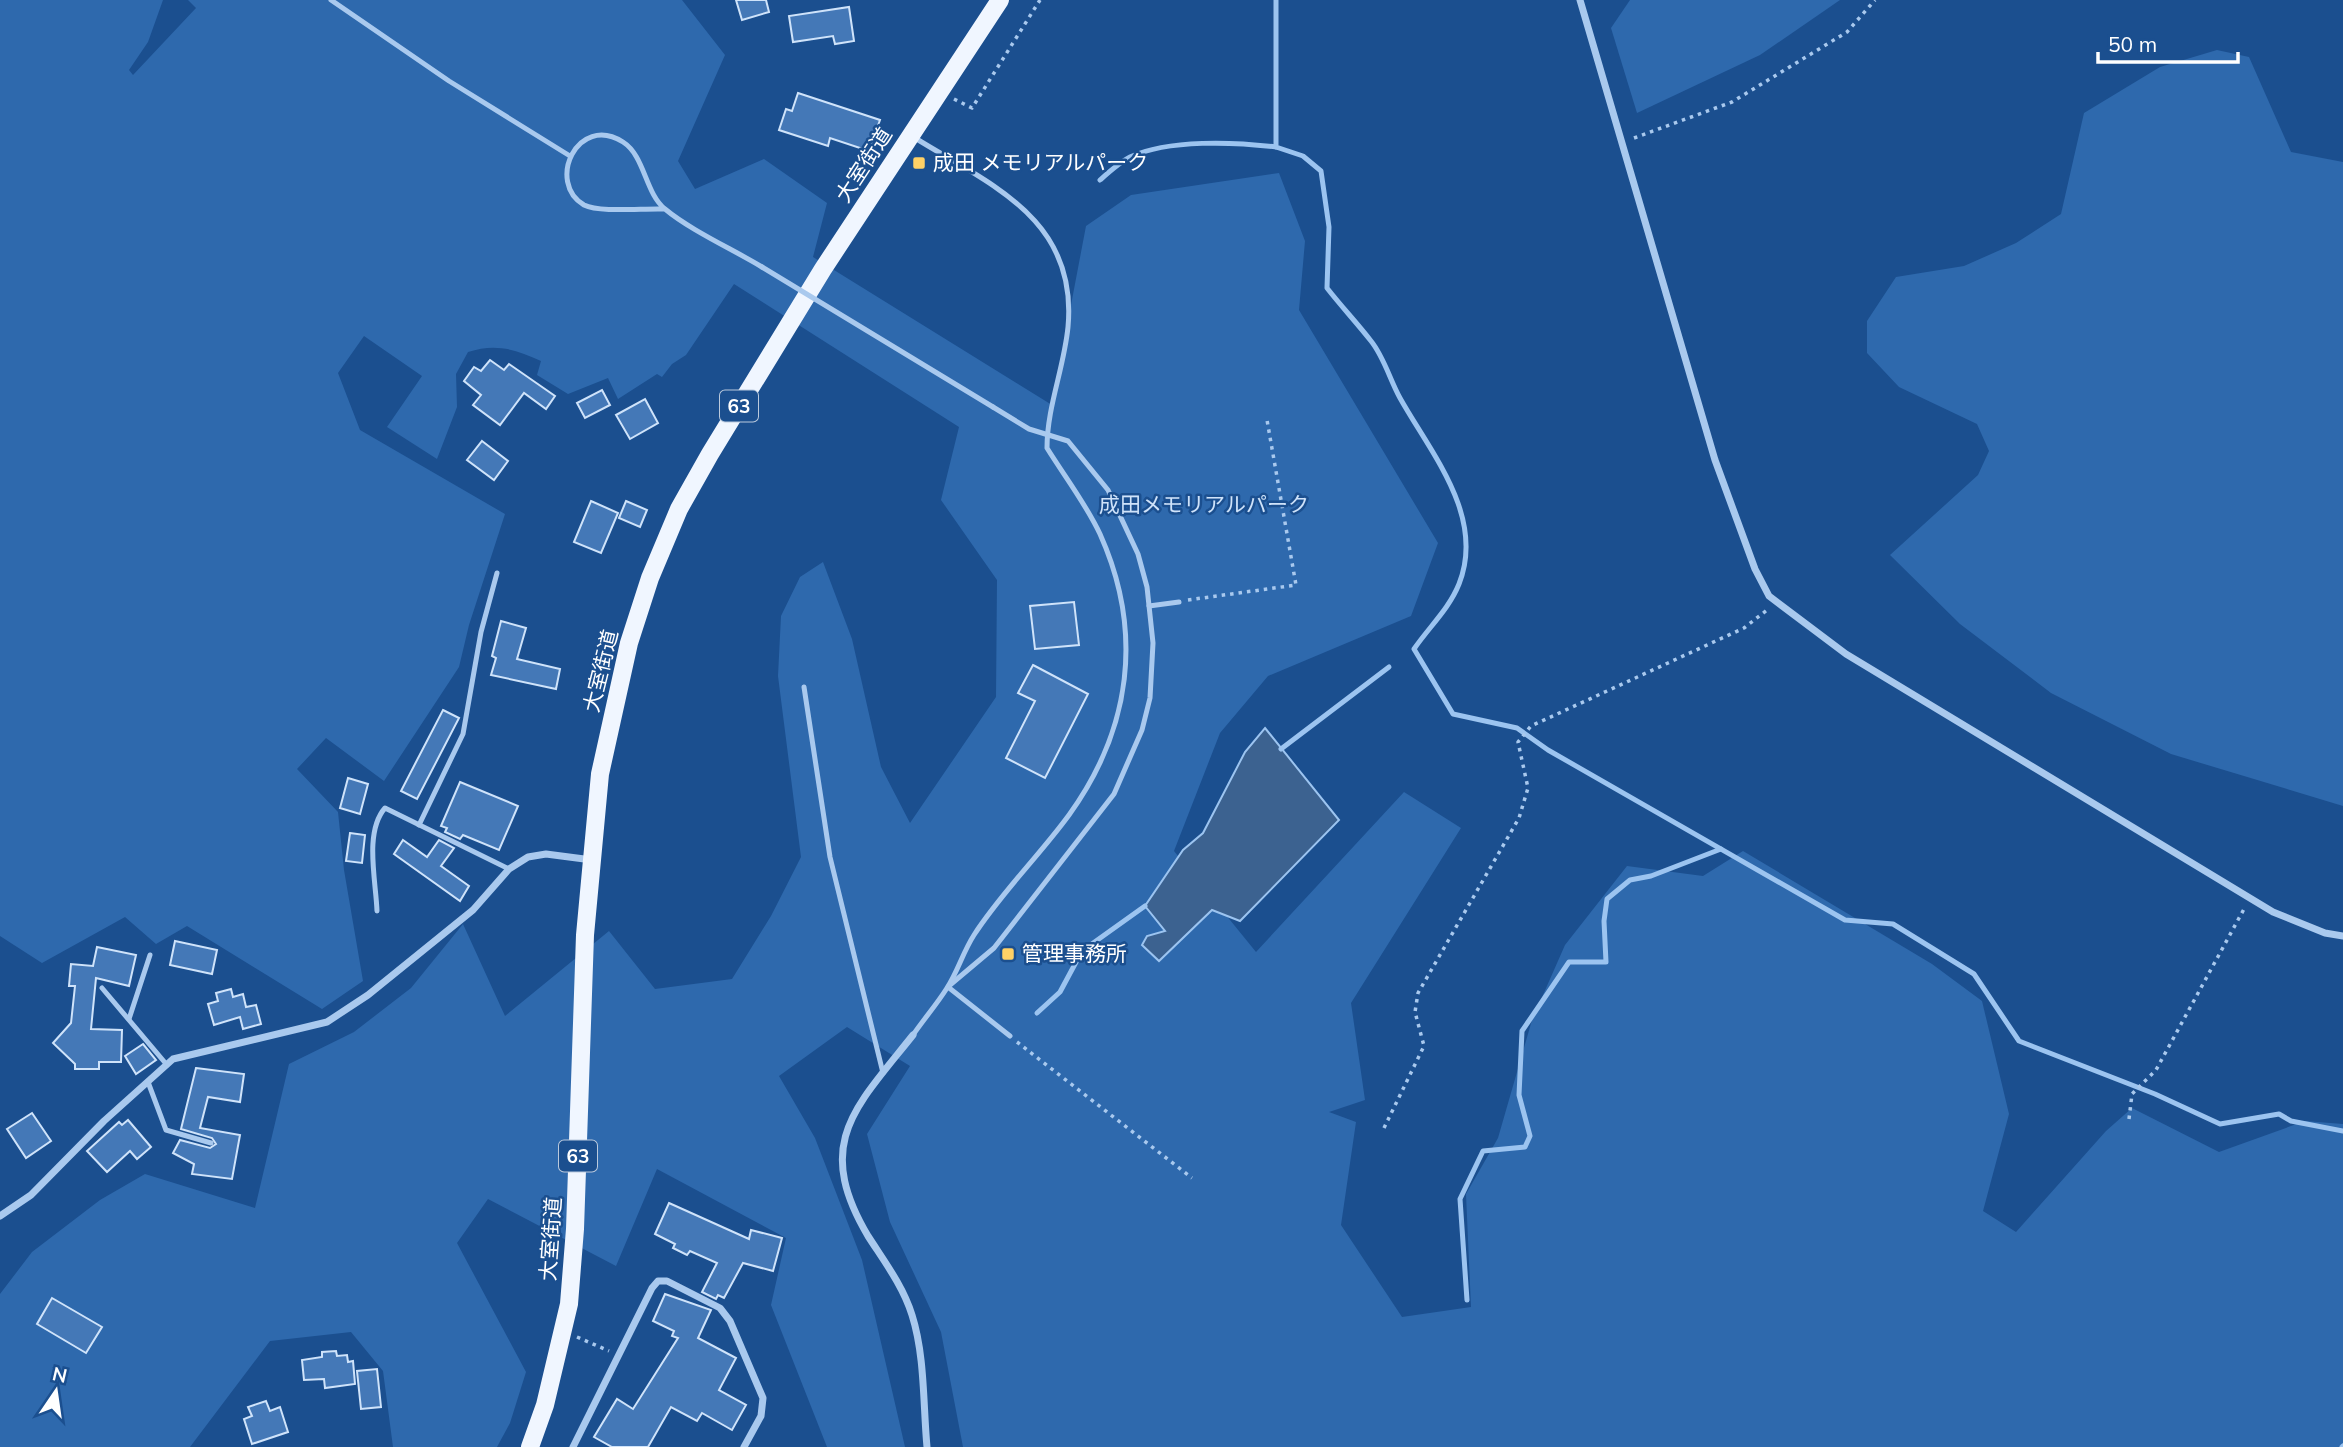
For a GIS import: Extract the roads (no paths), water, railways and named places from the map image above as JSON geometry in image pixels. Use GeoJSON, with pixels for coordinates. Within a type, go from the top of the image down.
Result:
{"type":"FeatureCollection","features":[{"type":"Feature","properties":{"kind":"main road","name":"大室街道"},"geometry":{"type":"LineString","coordinates":[[530,1447],[545,1405],[569,1304],[575,1229],[585,935],[600,774],[629,643],[650,578],[678,509],[823,269],[1000,0]]}},
{"type":"Feature","properties":{"kind":"street"},"geometry":{"type":"LineString","coordinates":[[1580,0],[1715,460],[1755,569],[1769,596],[1846,654],[2273,912],[2325,933],[2343,936]]}},
{"type":"Feature","properties":{"kind":"street"},"geometry":{"type":"LineString","coordinates":[[0,1216],[31,1195],[104,1121],[173,1059],[327,1022],[368,995],[473,910],[509,869],[528,857],[546,854],[593,860]]}},
{"type":"Feature","properties":{"kind":"street"},"geometry":{"type":"LineString","coordinates":[[913,1035],[883,1073],[848,1126],[842,1156],[843,1185],[850,1206],[903,1294],[912,1316],[917,1338],[927,1447]]}},
{"type":"Feature","properties":{"kind":"street"},"geometry":{"type":"LineString","coordinates":[[573,1447],[658,1281],[667,1281],[720,1308],[730,1321],[763,1398],[761,1416],[744,1447]]}},
{"type":"Feature","properties":{"kind":"lane"},"geometry":{"type":"LineString","coordinates":[[331,0],[449,81],[570,156]]}},
{"type":"Feature","properties":{"kind":"lane"},"geometry":{"type":"LineString","coordinates":[[337,0],[350,14]]}},
{"type":"Feature","properties":{"kind":"lane"},"geometry":{"type":"LineString","coordinates":[[911,135],[1016,200],[1042,227],[1059,258],[1067,288],[1068,326],[1047,435],[1047,448],[1094,522],[1110,558],[1126,639],[1124,691],[1118,721],[1091,781],[1069,815],[973,936],[948,987],[913,1035]]}},
{"type":"Feature","properties":{"kind":"lane"},"geometry":{"type":"LineString","coordinates":[[664,209],[601,209],[584,205],[573,195],[568,182],[570,156],[578,142],[593,136],[622,141],[633,150],[645,179],[664,209],[1029,429],[1068,441],[1108,490],[1138,554],[1149,606],[1153,643],[1150,698],[1138,742],[1114,794],[994,948],[948,987]]}},
{"type":"Feature","properties":{"kind":"lane"},"geometry":{"type":"LineString","coordinates":[[419,825],[463,734],[481,632],[497,573]]}},
{"type":"Feature","properties":{"kind":"lane"},"geometry":{"type":"LineString","coordinates":[[1149,606],[1179,602]]}},
{"type":"Feature","properties":{"kind":"lane"},"geometry":{"type":"LineString","coordinates":[[804,687],[830,857],[883,1073]]}},
{"type":"Feature","properties":{"kind":"lane"},"geometry":{"type":"LineString","coordinates":[[377,911],[374,839],[376,818],[385,808],[509,869]]}},
{"type":"Feature","properties":{"kind":"lane"},"geometry":{"type":"LineString","coordinates":[[129,1019],[150,955]]}},
{"type":"Feature","properties":{"kind":"lane"},"geometry":{"type":"LineString","coordinates":[[948,987],[1010,1036]]}},
{"type":"Feature","properties":{"kind":"lane"},"geometry":{"type":"LineString","coordinates":[[102,988],[167,1065]]}},
{"type":"Feature","properties":{"kind":"lane"},"geometry":{"type":"LineString","coordinates":[[148,1082],[166,1130],[211,1143]]}},
{"type":"Feature","properties":{"kind":"waterway"},"geometry":{"type":"LineString","coordinates":[[1276,0],[1276,147],[1303,156],[1321,171],[1329,227],[1327,288],[1376,347],[1400,398],[1451,486],[1460,510],[1465,534],[1465,559],[1459,584],[1444,610],[1414,649],[1453,714],[1517,728],[1548,750],[1845,920],[1893,924],[1974,974],[2019,1041],[2155,1094],[2220,1124],[2279,1114],[2291,1121],[2343,1131]]}},
{"type":"Feature","properties":{"kind":"waterway"},"geometry":{"type":"LineString","coordinates":[[1100,180],[1130,157],[1163,147],[1202,143],[1276,147]]}},
{"type":"Feature","properties":{"kind":"waterway"},"geometry":{"type":"LineString","coordinates":[[1281,749],[1389,667]]}},
{"type":"Feature","properties":{"kind":"waterway"},"geometry":{"type":"LineString","coordinates":[[1467,1300],[1460,1199],[1483,1151],[1525,1147],[1530,1136],[1519,1095],[1522,1031],[1569,962],[1606,962],[1604,921],[1607,899],[1630,880],[1651,876],[1721,849]]}},
{"type":"Feature","properties":{"kind":"waterway"},"geometry":{"type":"LineString","coordinates":[[1037,1013],[1060,992],[1082,951],[1145,906]]}},
{"type":"Feature","properties":{"kind":"place","name":"成田 メモリアルパーク"},"geometry":{"type":"Point","coordinates":[919,163]}},
{"type":"Feature","properties":{"kind":"place","name":"管理事務所"},"geometry":{"type":"Point","coordinates":[1008,954]}},
{"type":"Feature","properties":{"kind":"park label","name":"成田メモリアルパーク"},"geometry":{"type":"Point","coordinates":[1204,505]}}]}
